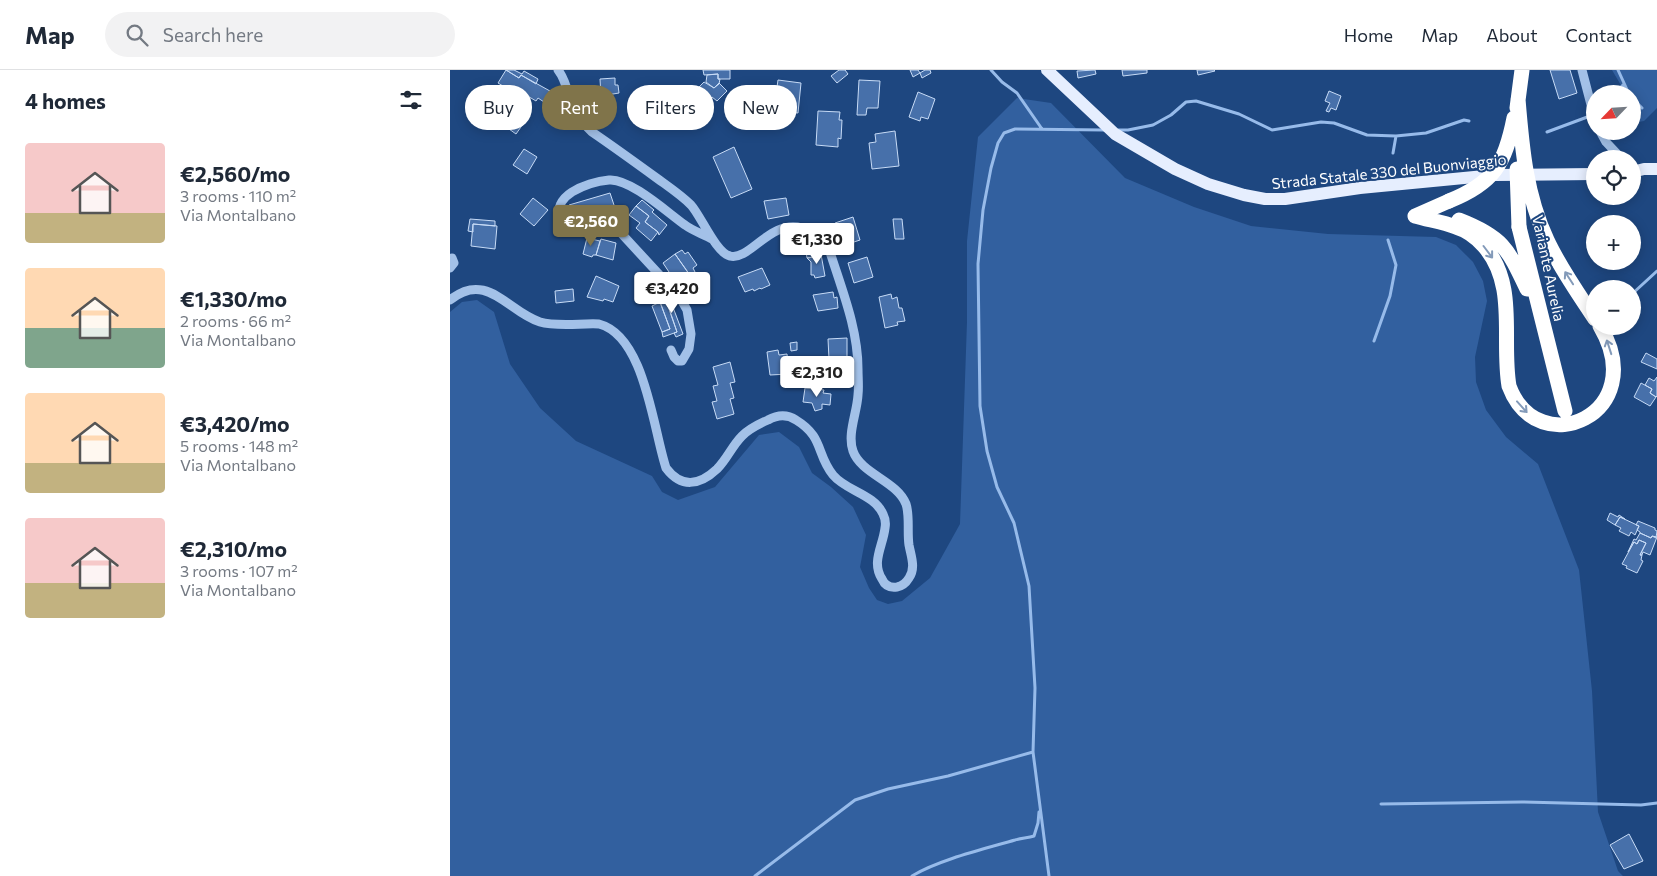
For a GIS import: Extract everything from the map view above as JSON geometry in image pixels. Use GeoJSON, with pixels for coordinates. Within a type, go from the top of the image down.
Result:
{"type":"FeatureCollection","features":[{"type":"Feature","properties":{"kind":"highway","name":"Variante Aurelia"},"geometry":{"type":"LineString","coordinates":[[1522,70],[1518,99],[1519,227],[1566,411]]}},
{"type":"Feature","properties":{"kind":"highway"},"geometry":{"type":"LineString","coordinates":[[1415,216],[1468,193],[1483,183],[1503,159],[1509,143],[1518,99]]}},
{"type":"Feature","properties":{"kind":"highway"},"geometry":{"type":"LineString","coordinates":[[1518,99],[1526,175],[1538,218],[1564,270],[1586,305]]}},
{"type":"Feature","properties":{"kind":"highway"},"geometry":{"type":"LineString","coordinates":[[1415,216],[1458,219],[1480,228],[1497,240],[1514,259],[1542,321]]}},
{"type":"Feature","properties":{"kind":"highway"},"geometry":{"type":"LineString","coordinates":[[1415,216],[1465,231],[1481,243],[1493,259],[1504,288],[1510,386],[1517,402],[1536,419],[1552,424],[1568,424],[1591,415],[1604,402],[1612,387],[1614,369],[1604,335]]}},
{"type":"Feature","properties":{"kind":"main road","name":"Strada Statale 330 del Buonviaggio"},"geometry":{"type":"LineString","coordinates":[[1047,70],[1115,134],[1175,169],[1208,184],[1244,196],[1285,199],[1360,188],[1495,175],[1586,174]]}},
{"type":"Feature","properties":{"kind":"main road"},"geometry":{"type":"LineString","coordinates":[[1641,169],[1657,170]]}},
{"type":"Feature","properties":{"kind":"street"},"geometry":{"type":"LineString","coordinates":[[450,300],[465,291],[481,290],[505,300],[525,314],[541,322],[599,324],[614,330],[637,363],[666,468],[672,476],[684,483],[699,480],[716,469],[750,429],[776,416],[794,419],[811,431],[816,438],[833,476],[877,505],[882,512],[885,520],[885,530],[877,564],[879,574],[887,586],[902,585],[908,580],[912,568],[906,506],[900,495],[859,462],[853,450],[851,440],[858,396],[857,350],[852,324],[830,252],[814,233],[794,226],[780,229],[734,257],[726,255],[690,204],[666,184],[592,132],[582,122],[576,115],[566,83],[558,70]]}},
{"type":"Feature","properties":{"kind":"street"},"geometry":{"type":"LineString","coordinates":[[1582,70],[1586,85]]}},
{"type":"Feature","properties":{"kind":"street"},"geometry":{"type":"LineString","coordinates":[[1605,140],[1614,150]]}},
{"type":"Feature","properties":{"kind":"street"},"geometry":{"type":"LineString","coordinates":[[671,350],[674,358],[682,361],[689,349],[691,334],[687,310],[679,296],[620,232],[609,226],[595,224],[569,229],[560,221],[559,208],[562,200],[570,193],[581,188],[610,180],[631,187],[666,209],[686,225],[713,239]]}},
{"type":"Feature","properties":{"kind":"street"},"geometry":{"type":"LineString","coordinates":[[450,268],[454,264],[452,258]]}},
{"type":"Feature","properties":{"kind":"shaded area"},"geometry":{"type":"Polygon","coordinates":[[[1612,70],[1657,70],[1657,108],[1644,121],[1641,122],[1641,85],[1621,85],[1612,70]]]}},
{"type":"Feature","properties":{"kind":"shaded area"},"geometry":{"type":"Polygon","coordinates":[[[1017,98],[1051,103],[1125,178],[1194,207],[1251,226],[1328,234],[1436,237],[1456,245],[1473,262],[1483,281],[1487,301],[1475,357],[1476,382],[1486,410],[1506,437],[1538,464],[1579,570],[1592,691],[1598,812],[1618,871],[1623,876],[450,876],[450,312],[462,302],[477,300],[494,312],[510,364],[540,408],[576,441],[652,476],[662,492],[678,500],[715,487],[759,435],[779,432],[799,447],[812,473],[853,507],[866,535],[860,567],[869,588],[877,600],[888,604],[902,601],[930,578],[960,524],[967,322],[967,241],[978,137],[1017,98]]]}},
{"type":"Feature","properties":{"kind":"building"},"geometry":{"type":"Polygon","coordinates":[[[506,70],[514,70],[522,74],[524,71],[538,79],[536,84],[521,75],[519,78],[506,70]]]}},
{"type":"Feature","properties":{"kind":"building"},"geometry":{"type":"Polygon","coordinates":[[[506,70],[519,78],[521,75],[542,87],[542,101],[538,98],[536,101],[532,99],[532,85],[501,85],[498,83],[506,70]]]}},
{"type":"Feature","properties":{"kind":"building"},"geometry":{"type":"Polygon","coordinates":[[[703,70],[730,70],[730,79],[718,79],[718,74],[704,75],[703,70]]]}},
{"type":"Feature","properties":{"kind":"building"},"geometry":{"type":"Polygon","coordinates":[[[839,70],[845,70],[848,74],[837,83],[831,76],[839,70]]]}},
{"type":"Feature","properties":{"kind":"building"},"geometry":{"type":"Polygon","coordinates":[[[910,70],[918,70],[920,73],[913,77],[910,70]]]}},
{"type":"Feature","properties":{"kind":"building"},"geometry":{"type":"Polygon","coordinates":[[[930,70],[931,73],[922,78],[920,73],[930,70]]]}},
{"type":"Feature","properties":{"kind":"building"},"geometry":{"type":"Polygon","coordinates":[[[1095,70],[1096,74],[1078,78],[1077,71],[1095,70]]]}},
{"type":"Feature","properties":{"kind":"building"},"geometry":{"type":"Polygon","coordinates":[[[1122,70],[1147,70],[1147,73],[1123,76],[1122,70]]]}},
{"type":"Feature","properties":{"kind":"building"},"geometry":{"type":"Polygon","coordinates":[[[1197,70],[1214,70],[1215,71],[1198,75],[1197,70]]]}},
{"type":"Feature","properties":{"kind":"building"},"geometry":{"type":"Polygon","coordinates":[[[1550,70],[1570,70],[1577,93],[1559,99],[1550,70]]]}},
{"type":"Feature","properties":{"kind":"building"},"geometry":{"type":"Polygon","coordinates":[[[718,74],[719,84],[714,88],[714,85],[706,82],[707,75],[718,74]]]}},
{"type":"Feature","properties":{"kind":"building"},"geometry":{"type":"Polygon","coordinates":[[[615,78],[615,85],[600,85],[600,79],[615,78]]]}},
{"type":"Feature","properties":{"kind":"building"},"geometry":{"type":"Polygon","coordinates":[[[778,80],[801,83],[798,113],[797,85],[777,85],[778,80]]]}},
{"type":"Feature","properties":{"kind":"building"},"geometry":{"type":"Polygon","coordinates":[[[859,80],[880,81],[878,108],[867,108],[866,115],[857,115],[859,80]]]}},
{"type":"Feature","properties":{"kind":"building"},"geometry":{"type":"Polygon","coordinates":[[[719,83],[724,88],[724,94],[717,101],[714,99],[714,88],[719,83]]]}},
{"type":"Feature","properties":{"kind":"building"},"geometry":{"type":"Polygon","coordinates":[[[1329,91],[1341,96],[1336,110],[1331,108],[1329,112],[1326,111],[1330,103],[1325,101],[1329,91]]]}},
{"type":"Feature","properties":{"kind":"building"},"geometry":{"type":"Polygon","coordinates":[[[918,92],[935,99],[928,119],[921,117],[920,121],[909,117],[918,92]]]}},
{"type":"Feature","properties":{"kind":"building"},"geometry":{"type":"Polygon","coordinates":[[[818,111],[840,112],[839,120],[842,120],[841,139],[838,138],[838,147],[816,145],[818,111]]]}},
{"type":"Feature","properties":{"kind":"building"},"geometry":{"type":"Polygon","coordinates":[[[510,130],[519,130],[516,134],[510,130]]]}},
{"type":"Feature","properties":{"kind":"building"},"geometry":{"type":"Polygon","coordinates":[[[895,131],[899,166],[872,169],[869,143],[876,142],[875,134],[895,131]]]}},
{"type":"Feature","properties":{"kind":"building"},"geometry":{"type":"Polygon","coordinates":[[[734,147],[752,189],[731,198],[713,157],[734,147]]]}},
{"type":"Feature","properties":{"kind":"building"},"geometry":{"type":"Polygon","coordinates":[[[524,149],[537,157],[527,174],[513,165],[524,149]]]}},
{"type":"Feature","properties":{"kind":"building"},"geometry":{"type":"Polygon","coordinates":[[[610,193],[616,211],[574,223],[569,205],[610,193]]]}},
{"type":"Feature","properties":{"kind":"building"},"geometry":{"type":"Polygon","coordinates":[[[533,198],[548,210],[534,226],[520,214],[533,198]]]}},
{"type":"Feature","properties":{"kind":"building"},"geometry":{"type":"Polygon","coordinates":[[[786,198],[789,215],[768,219],[764,201],[786,198]]]}},
{"type":"Feature","properties":{"kind":"building"},"geometry":{"type":"Polygon","coordinates":[[[642,200],[667,225],[659,235],[658,232],[645,222],[649,216],[636,206],[642,200]]]}},
{"type":"Feature","properties":{"kind":"building"},"geometry":{"type":"Polygon","coordinates":[[[636,206],[649,216],[645,222],[658,232],[651,241],[636,228],[640,223],[629,215],[636,206]]]}},
{"type":"Feature","properties":{"kind":"building"},"geometry":{"type":"Polygon","coordinates":[[[853,217],[860,240],[842,246],[835,223],[853,217]]]}},
{"type":"Feature","properties":{"kind":"building"},"geometry":{"type":"Polygon","coordinates":[[[470,219],[495,221],[495,226],[473,224],[473,232],[468,231],[470,219]]]}},
{"type":"Feature","properties":{"kind":"building"},"geometry":{"type":"Polygon","coordinates":[[[893,219],[902,219],[904,239],[895,239],[893,219]]]}},
{"type":"Feature","properties":{"kind":"building"},"geometry":{"type":"Polygon","coordinates":[[[473,224],[497,226],[495,249],[471,246],[473,224]]]}},
{"type":"Feature","properties":{"kind":"building"},"geometry":{"type":"Polygon","coordinates":[[[587,238],[600,241],[596,255],[592,257],[583,254],[587,238]]]}},
{"type":"Feature","properties":{"kind":"building"},"geometry":{"type":"Polygon","coordinates":[[[601,239],[616,243],[613,260],[596,255],[601,239]]]}},
{"type":"Feature","properties":{"kind":"building"},"geometry":{"type":"Polygon","coordinates":[[[820,249],[825,276],[815,278],[814,275],[811,275],[811,262],[807,258],[814,257],[813,250],[820,249]]]}},
{"type":"Feature","properties":{"kind":"building"},"geometry":{"type":"Polygon","coordinates":[[[682,250],[685,254],[688,252],[697,265],[693,268],[695,272],[690,275],[675,254],[682,250]]]}},
{"type":"Feature","properties":{"kind":"building"},"geometry":{"type":"Polygon","coordinates":[[[813,250],[814,257],[807,258],[806,252],[813,250]]]}},
{"type":"Feature","properties":{"kind":"building"},"geometry":{"type":"Polygon","coordinates":[[[675,254],[691,277],[683,282],[678,274],[673,278],[663,263],[675,254]]]}},
{"type":"Feature","properties":{"kind":"building"},"geometry":{"type":"Polygon","coordinates":[[[867,257],[873,277],[854,283],[848,263],[867,257]]]}},
{"type":"Feature","properties":{"kind":"building"},"geometry":{"type":"Polygon","coordinates":[[[762,268],[770,285],[745,292],[738,277],[762,268]]]}},
{"type":"Feature","properties":{"kind":"building"},"geometry":{"type":"Polygon","coordinates":[[[596,276],[619,286],[613,302],[587,297],[596,276]]]}},
{"type":"Feature","properties":{"kind":"building"},"geometry":{"type":"Polygon","coordinates":[[[573,289],[574,301],[556,303],[555,291],[573,289]]]}},
{"type":"Feature","properties":{"kind":"building"},"geometry":{"type":"Polygon","coordinates":[[[833,292],[834,298],[837,297],[838,308],[818,311],[813,295],[833,292]]]}},
{"type":"Feature","properties":{"kind":"building"},"geometry":{"type":"Polygon","coordinates":[[[668,294],[683,334],[676,337],[674,333],[677,332],[666,300],[660,302],[659,297],[668,294]]]}},
{"type":"Feature","properties":{"kind":"building"},"geometry":{"type":"Polygon","coordinates":[[[891,294],[892,299],[897,297],[899,308],[902,308],[905,321],[897,322],[898,325],[885,328],[879,297],[891,294]]]}},
{"type":"Feature","properties":{"kind":"building"},"geometry":{"type":"Polygon","coordinates":[[[666,300],[677,332],[663,337],[662,332],[670,329],[660,302],[666,300]]]}},
{"type":"Feature","properties":{"kind":"building"},"geometry":{"type":"Polygon","coordinates":[[[660,302],[670,329],[662,332],[652,306],[660,302]]]}},
{"type":"Feature","properties":{"kind":"building"},"geometry":{"type":"Polygon","coordinates":[[[847,338],[847,358],[829,359],[828,339],[847,338]]]}},
{"type":"Feature","properties":{"kind":"building"},"geometry":{"type":"Polygon","coordinates":[[[797,342],[797,350],[791,351],[790,343],[797,342]]]}},
{"type":"Feature","properties":{"kind":"building"},"geometry":{"type":"Polygon","coordinates":[[[778,350],[779,355],[787,354],[789,374],[770,375],[767,352],[778,350]]]}},
{"type":"Feature","properties":{"kind":"building"},"geometry":{"type":"Polygon","coordinates":[[[1646,353],[1657,359],[1657,369],[1641,362],[1646,353]]]}},
{"type":"Feature","properties":{"kind":"building"},"geometry":{"type":"Polygon","coordinates":[[[847,358],[847,364],[838,364],[838,359],[847,358]]]}},
{"type":"Feature","properties":{"kind":"building"},"geometry":{"type":"Polygon","coordinates":[[[730,362],[735,382],[730,383],[734,398],[730,399],[734,414],[717,419],[712,402],[717,401],[713,386],[718,385],[713,367],[730,362]]]}},
{"type":"Feature","properties":{"kind":"building"},"geometry":{"type":"Polygon","coordinates":[[[825,373],[843,377],[842,385],[823,380],[825,373]]]}},
{"type":"Feature","properties":{"kind":"building"},"geometry":{"type":"Polygon","coordinates":[[[1657,377],[1656,397],[1650,393],[1652,389],[1645,385],[1649,378],[1654,381],[1657,377]]]}},
{"type":"Feature","properties":{"kind":"building"},"geometry":{"type":"Polygon","coordinates":[[[1641,383],[1652,389],[1650,393],[1656,397],[1650,406],[1634,397],[1641,383]]]}},
{"type":"Feature","properties":{"kind":"building"},"geometry":{"type":"Polygon","coordinates":[[[805,388],[824,390],[823,393],[831,394],[830,405],[822,404],[822,409],[815,411],[812,403],[803,402],[805,388]]]}},
{"type":"Feature","properties":{"kind":"building"},"geometry":{"type":"Polygon","coordinates":[[[1610,513],[1618,517],[1619,515],[1625,519],[1620,517],[1615,525],[1607,520],[1610,513]]]}},
{"type":"Feature","properties":{"kind":"building"},"geometry":{"type":"Polygon","coordinates":[[[1620,517],[1639,526],[1635,535],[1631,532],[1629,536],[1619,531],[1621,528],[1615,525],[1620,517]]]}},
{"type":"Feature","properties":{"kind":"building"},"geometry":{"type":"Polygon","coordinates":[[[1638,521],[1655,528],[1657,531],[1656,538],[1640,533],[1637,530],[1639,526],[1636,525],[1638,521]]]}},
{"type":"Feature","properties":{"kind":"building"},"geometry":{"type":"Polygon","coordinates":[[[1640,533],[1651,538],[1652,536],[1657,537],[1650,555],[1643,552],[1640,555],[1646,543],[1639,540],[1637,544],[1634,542],[1628,552],[1634,539],[1636,540],[1640,533]]]}},
{"type":"Feature","properties":{"kind":"building"},"geometry":{"type":"Polygon","coordinates":[[[1639,540],[1646,543],[1640,555],[1642,555],[1641,560],[1643,561],[1637,573],[1622,564],[1634,542],[1637,544],[1639,540]]]}},
{"type":"Feature","properties":{"kind":"building"},"geometry":{"type":"Polygon","coordinates":[[[1629,834],[1643,861],[1624,869],[1610,845],[1629,834]]]}},
{"type":"Feature","properties":{"kind":"waterway"},"geometry":{"type":"LineString","coordinates":[[991,70],[1002,82],[1017,93],[1042,129]]}},
{"type":"Feature","properties":{"kind":"waterway"},"geometry":{"type":"LineString","coordinates":[[1618,70],[1625,85]]}},
{"type":"Feature","properties":{"kind":"waterway"},"geometry":{"type":"LineString","coordinates":[[1118,130],[1153,125],[1171,115],[1186,102],[1196,101],[1239,114],[1272,130],[1321,122],[1334,123],[1367,135],[1396,136],[1426,133],[1464,120],[1469,121]]}},
{"type":"Feature","properties":{"kind":"waterway"},"geometry":{"type":"LineString","coordinates":[[1547,132],[1586,117]]}},
{"type":"Feature","properties":{"kind":"waterway"},"geometry":{"type":"LineString","coordinates":[[1049,876],[1033,752],[1035,688],[1029,586],[1014,523],[997,487],[987,451],[980,406],[978,264],[983,210],[991,168],[998,143],[1004,133],[1015,129],[1104,130]]}},
{"type":"Feature","properties":{"kind":"waterway"},"geometry":{"type":"LineString","coordinates":[[1393,153],[1396,136]]}},
{"type":"Feature","properties":{"kind":"waterway"},"geometry":{"type":"LineString","coordinates":[[1374,341],[1390,296],[1396,265],[1388,240]]}},
{"type":"Feature","properties":{"kind":"waterway"},"geometry":{"type":"LineString","coordinates":[[1641,286],[1657,271]]}},
{"type":"Feature","properties":{"kind":"waterway"},"geometry":{"type":"LineString","coordinates":[[755,876],[855,800],[888,789],[948,776],[1033,752]]}},
{"type":"Feature","properties":{"kind":"waterway"},"geometry":{"type":"LineString","coordinates":[[1381,804],[1522,802],[1641,805],[1657,803]]}},
{"type":"Feature","properties":{"kind":"waterway"},"geometry":{"type":"LineString","coordinates":[[912,876],[962,855],[1034,836],[1039,812]]}}]}
